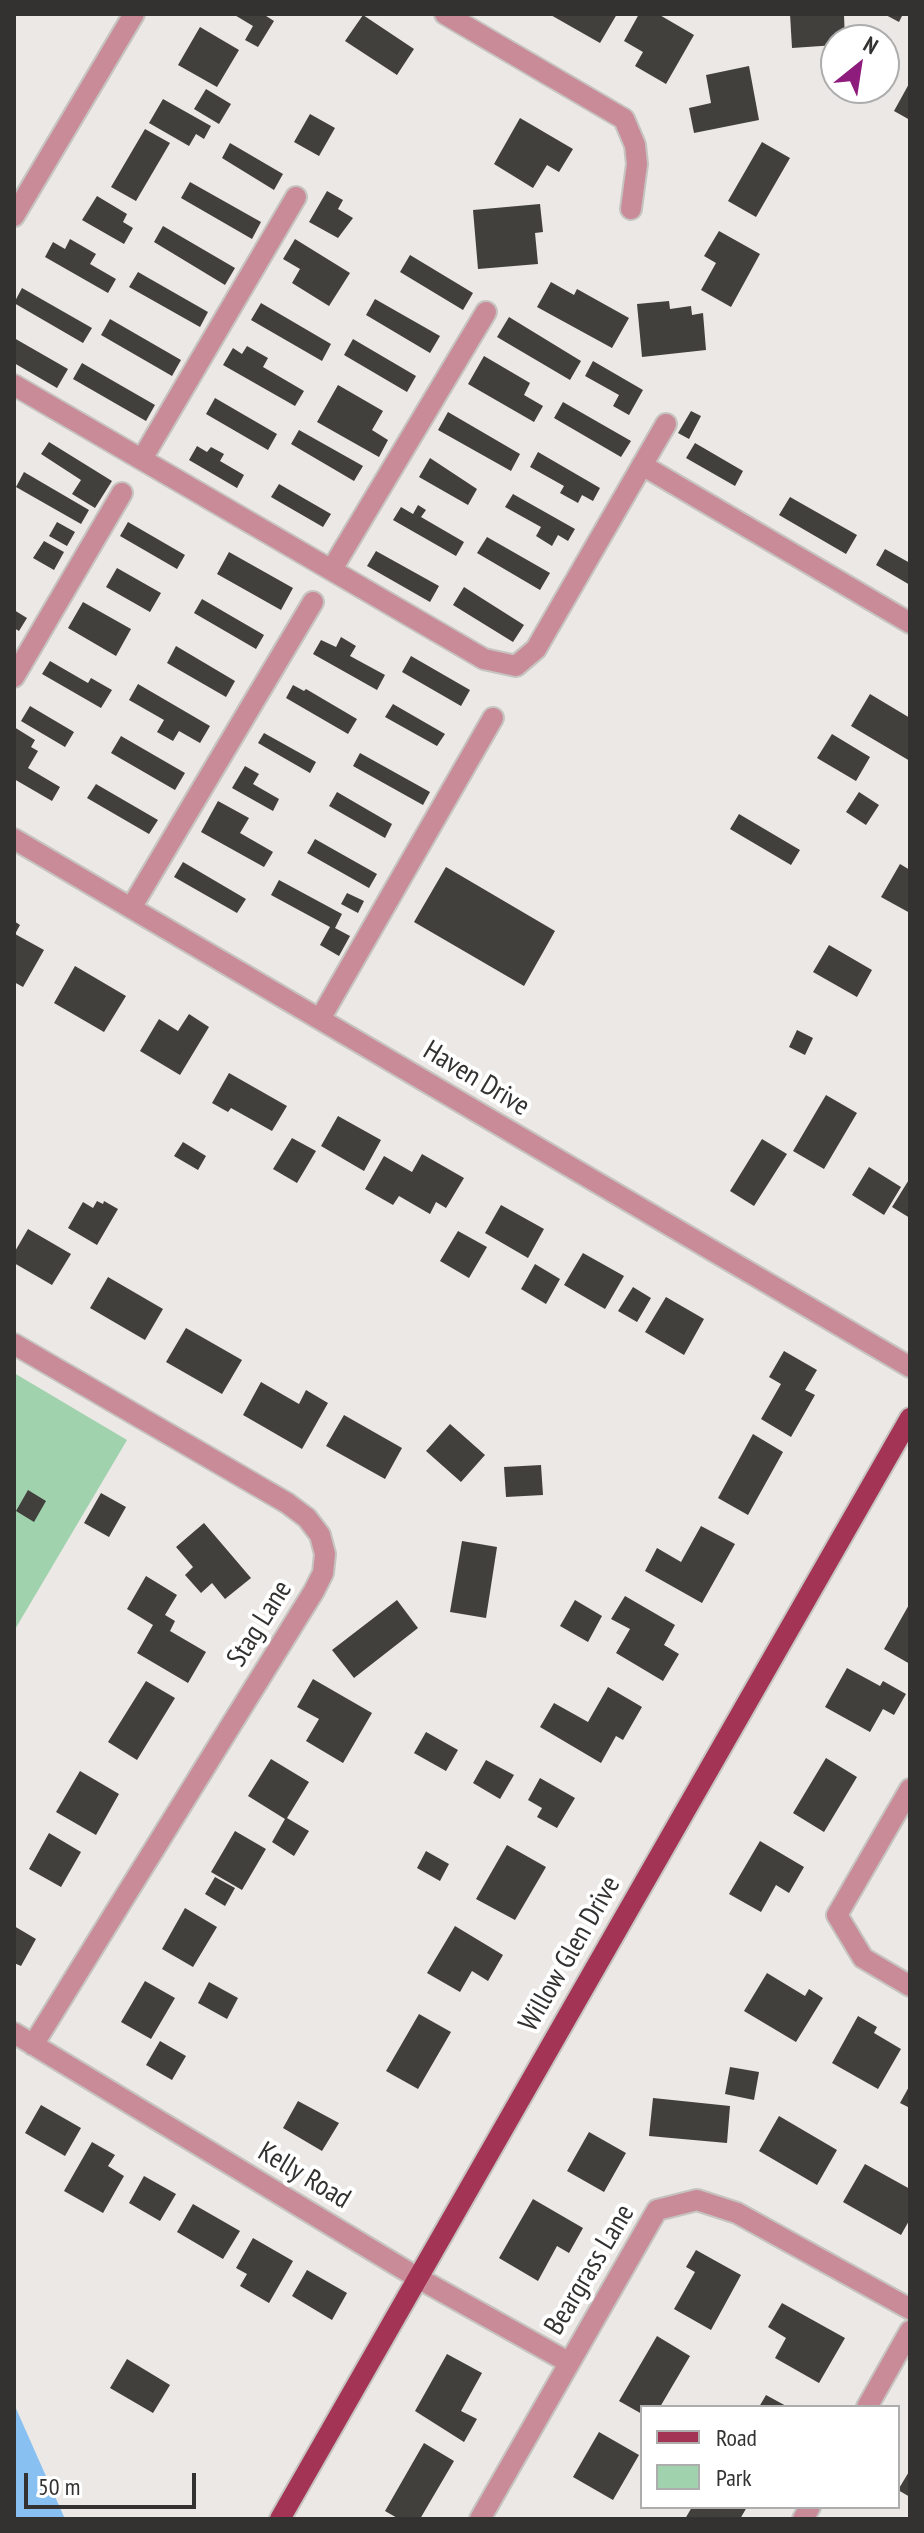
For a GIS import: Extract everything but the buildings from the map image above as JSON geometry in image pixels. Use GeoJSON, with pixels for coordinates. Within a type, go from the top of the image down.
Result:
{"type":"FeatureCollection","features":[{"type":"Feature","properties":{"kind":"main road","name":"Willow Glen Drive"},"geometry":{"type":"LineString","coordinates":[[280,2519],[910,1418]]}},
{"type":"Feature","properties":{"kind":"street"},"geometry":{"type":"LineString","coordinates":[[14,216],[134,14]]}},
{"type":"Feature","properties":{"kind":"street"},"geometry":{"type":"LineString","coordinates":[[445,14],[624,119],[635,145],[637,164],[631,209]]}},
{"type":"Feature","properties":{"kind":"street"},"geometry":{"type":"LineString","coordinates":[[142,459],[296,197]]}},
{"type":"Feature","properties":{"kind":"street"},"geometry":{"type":"LineString","coordinates":[[332,569],[486,312]]}},
{"type":"Feature","properties":{"kind":"street"},"geometry":{"type":"LineString","coordinates":[[14,385],[484,659],[516,666],[536,649],[666,424]]}},
{"type":"Feature","properties":{"kind":"street"},"geometry":{"type":"LineString","coordinates":[[642,465],[910,623]]}},
{"type":"Feature","properties":{"kind":"street"},"geometry":{"type":"LineString","coordinates":[[14,677],[122,493]]}},
{"type":"Feature","properties":{"kind":"street"},"geometry":{"type":"LineString","coordinates":[[131,908],[313,602]]}},
{"type":"Feature","properties":{"kind":"street"},"geometry":{"type":"LineString","coordinates":[[320,1019],[493,718]]}},
{"type":"Feature","properties":{"kind":"street","name":"Haven Drive"},"geometry":{"type":"LineString","coordinates":[[14,839],[910,1367]]}},
{"type":"Feature","properties":{"kind":"street","name":"Stag Lane"},"geometry":{"type":"LineString","coordinates":[[14,1344],[287,1503],[307,1518],[320,1535],[325,1554],[323,1573],[314,1591],[33,2045]]}},
{"type":"Feature","properties":{"kind":"street"},"geometry":{"type":"LineString","coordinates":[[910,1789],[837,1915],[863,1958],[910,1986]]}},
{"type":"Feature","properties":{"kind":"street","name":"Kelly Road"},"geometry":{"type":"LineString","coordinates":[[14,2033],[418,2278],[568,2362]]}},
{"type":"Feature","properties":{"kind":"street","name":"Beargrass Lane"},"geometry":{"type":"LineString","coordinates":[[480,2519],[657,2210],[697,2200],[737,2213],[910,2309]]}},
{"type":"Feature","properties":{"kind":"street"},"geometry":{"type":"LineString","coordinates":[[868,2405],[910,2331]]}},
{"type":"Feature","properties":{"kind":"green space"},"geometry":{"type":"Polygon","coordinates":[[[14,1373],[127,1440],[14,1631],[14,1373]]]}},
{"type":"Feature","properties":{"kind":"water"},"geometry":{"type":"Polygon","coordinates":[[[14,2404],[65,2519],[14,2519],[14,2404]]]}}]}
